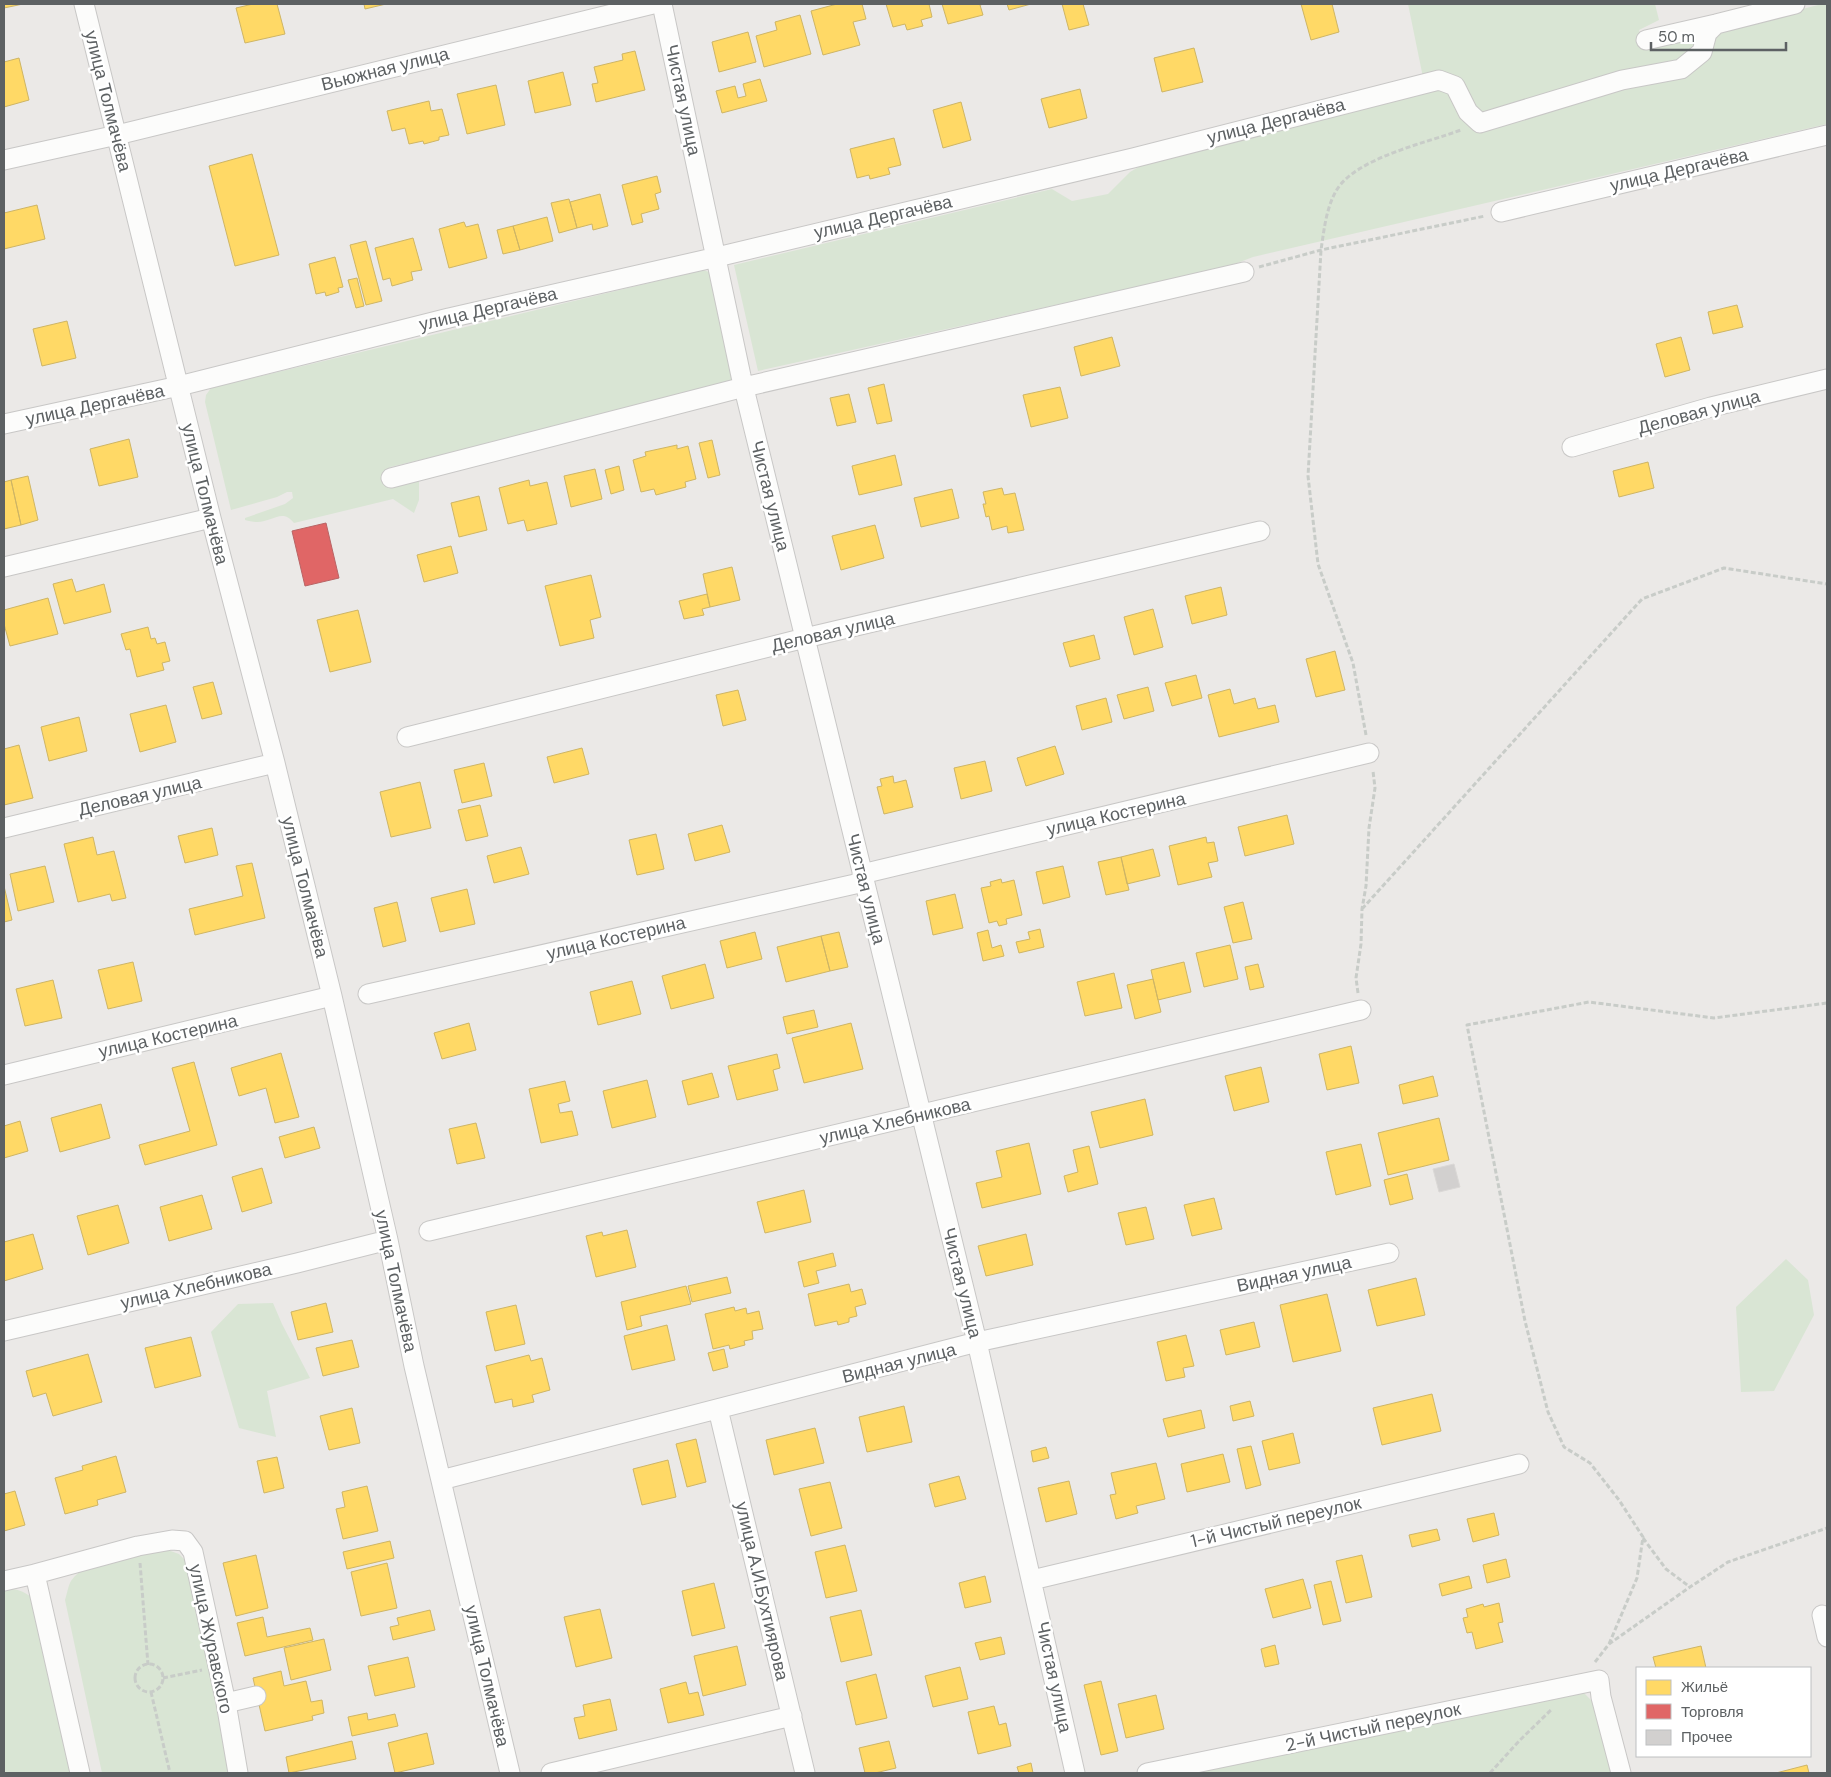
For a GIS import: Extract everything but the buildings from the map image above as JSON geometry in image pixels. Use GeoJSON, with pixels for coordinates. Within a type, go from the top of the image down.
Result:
{"type":"FeatureCollection","features":[{"type":"Feature","properties":{"kind":"street","name":"улица Толмачёва"},"geometry":{"type":"LineString","coordinates":[[84,4],[211,518],[276,763],[332,996],[388,1240],[414,1366],[510,1773]]}},
{"type":"Feature","properties":{"kind":"street","name":"Вьюжная улица"},"geometry":{"type":"LineString","coordinates":[[4,160],[117,135],[653,4]]}},
{"type":"Feature","properties":{"kind":"street","name":"Чистая улица"},"geometry":{"type":"LineString","coordinates":[[662,4],[744,387],[977,1342],[1075,1773]]}},
{"type":"Feature","properties":{"kind":"street"},"geometry":{"type":"LineString","coordinates":[[1646,40],[1795,4]]}},
{"type":"Feature","properties":{"kind":"street"},"geometry":{"type":"LineString","coordinates":[[1480,123],[1622,80],[1681,69],[1702,52],[1707,33],[1716,24]]}},
{"type":"Feature","properties":{"kind":"street","name":"улица Дергачёва"},"geometry":{"type":"LineString","coordinates":[[4,424],[178,386],[449,318],[717,257],[1133,158],[1439,80],[1455,86],[1468,112],[1480,123]]}},
{"type":"Feature","properties":{"kind":"street","name":"улица Дергачёва"},"geometry":{"type":"LineString","coordinates":[[1501,212],[1827,135]]}},
{"type":"Feature","properties":{"kind":"street"},"geometry":{"type":"LineString","coordinates":[[391,478],[744,387],[1244,272]]}},
{"type":"Feature","properties":{"kind":"street","name":"Деловая улица"},"geometry":{"type":"LineString","coordinates":[[1572,447],[1711,407],[1827,379]]}},
{"type":"Feature","properties":{"kind":"street"},"geometry":{"type":"LineString","coordinates":[[4,567],[211,518]]}},
{"type":"Feature","properties":{"kind":"street","name":"Деловая улица"},"geometry":{"type":"LineString","coordinates":[[407,736],[805,638],[1260,531]]}},
{"type":"Feature","properties":{"kind":"street","name":"улица Костерина"},"geometry":{"type":"LineString","coordinates":[[368,994],[863,878],[1369,753]]}},
{"type":"Feature","properties":{"kind":"street","name":"Деловая улица"},"geometry":{"type":"LineString","coordinates":[[4,828],[276,763]]}},
{"type":"Feature","properties":{"kind":"street","name":"улица Костерина"},"geometry":{"type":"LineString","coordinates":[[4,1075],[332,996]]}},
{"type":"Feature","properties":{"kind":"street","name":"улица Хлебникова"},"geometry":{"type":"LineString","coordinates":[[429,1230],[1361,1010]]}},
{"type":"Feature","properties":{"kind":"street","name":"улица Хлебникова"},"geometry":{"type":"LineString","coordinates":[[4,1332],[388,1240]]}},
{"type":"Feature","properties":{"kind":"street","name":"Видная улица"},"geometry":{"type":"LineString","coordinates":[[441,1480],[977,1342],[1389,1253]]}},
{"type":"Feature","properties":{"kind":"street","name":"улица А.И.Бухтиярова"},"geometry":{"type":"LineString","coordinates":[[718,1409],[805,1773]]}},
{"type":"Feature","properties":{"kind":"street","name":"1-й Чистый переулок"},"geometry":{"type":"LineString","coordinates":[[1032,1580],[1519,1464]]}},
{"type":"Feature","properties":{"kind":"street","name":"улица Журавского"},"geometry":{"type":"LineString","coordinates":[[4,1581],[138,1546],[172,1540],[185,1541],[193,1552],[226,1703],[238,1773]]}},
{"type":"Feature","properties":{"kind":"street"},"geometry":{"type":"LineString","coordinates":[[35,1574],[80,1773]]}},
{"type":"Feature","properties":{"kind":"street"},"geometry":{"type":"LineString","coordinates":[[1822,1615],[1827,1637]]}},
{"type":"Feature","properties":{"kind":"street","name":"2-й Чистый переулок"},"geometry":{"type":"LineString","coordinates":[[1147,1773],[1599,1680],[1601,1697],[1621,1773]]}},
{"type":"Feature","properties":{"kind":"street"},"geometry":{"type":"LineString","coordinates":[[226,1703],[256,1696]]}},
{"type":"Feature","properties":{"kind":"street"},"geometry":{"type":"LineString","coordinates":[[551,1773],[792,1716]]}},
{"type":"Feature","properties":{"kind":"path"},"geometry":{"type":"LineString","coordinates":[[1361,1010],[1356,978],[1361,944],[1369,828],[1375,788],[1353,663],[1318,564],[1308,476],[1321,250],[1326,216],[1337,190],[1352,172],[1370,162],[1480,123]]}},
{"type":"Feature","properties":{"kind":"path"},"geometry":{"type":"LineString","coordinates":[[1244,272],[1321,250],[1501,212]]}},
{"type":"Feature","properties":{"kind":"path"},"geometry":{"type":"LineString","coordinates":[[1362,910],[1642,599],[1724,568],[1827,584]]}},
{"type":"Feature","properties":{"kind":"path"},"geometry":{"type":"LineString","coordinates":[[1690,1587],[1666,1569],[1619,1500],[1590,1463],[1564,1447],[1548,1412],[1525,1322],[1467,1025],[1589,1002],[1714,1018],[1827,1003]]}},
{"type":"Feature","properties":{"kind":"path"},"geometry":{"type":"LineString","coordinates":[[1609,1644],[1728,1562],[1827,1528]]}},
{"type":"Feature","properties":{"kind":"path"},"geometry":{"type":"LineString","coordinates":[[1576,1686],[1609,1644],[1636,1578],[1643,1537]]}},
{"type":"Feature","properties":{"kind":"path"},"geometry":{"type":"LineString","coordinates":[[138,1546],[148,1665]]}},
{"type":"Feature","properties":{"kind":"path"},"geometry":{"type":"LineString","coordinates":[[153,1664],[162,1671],[163,1678],[161,1687],[157,1691],[151,1692],[140,1690],[135,1680],[138,1670],[142,1666],[153,1664]]}},
{"type":"Feature","properties":{"kind":"path"},"geometry":{"type":"LineString","coordinates":[[163,1678],[217,1667]]}},
{"type":"Feature","properties":{"kind":"path"},"geometry":{"type":"LineString","coordinates":[[151,1692],[170,1773]]}},
{"type":"Feature","properties":{"kind":"path"},"geometry":{"type":"LineString","coordinates":[[1490,1773],[1555,1706]]}},
{"type":"Feature","properties":{"kind":"green space"},"geometry":{"type":"Polygon","coordinates":[[[1408,4],[1655,4],[1659,20],[1639,30],[1645,49],[1827,4],[1827,124],[1253,257],[1227,267],[758,371],[734,265],[1052,189],[1072,201],[1108,194],[1130,172],[1156,157],[1426,92],[1408,4]]]}},
{"type":"Feature","properties":{"kind":"green space"},"geometry":{"type":"Polygon","coordinates":[[[703,270],[715,274],[738,375],[727,388],[390,467],[386,473],[419,476],[419,500],[414,513],[393,499],[294,523],[290,519],[281,516],[256,522],[245,520],[245,518],[285,504],[293,498],[292,492],[231,510],[205,402],[206,395],[211,388],[703,270]]]}},
{"type":"Feature","properties":{"kind":"green space"},"geometry":{"type":"Polygon","coordinates":[[[1786,1259],[1808,1280],[1814,1315],[1774,1391],[1741,1392],[1736,1307],[1786,1259]]]}},
{"type":"Feature","properties":{"kind":"green space"},"geometry":{"type":"Polygon","coordinates":[[[273,1303],[310,1378],[267,1391],[276,1437],[239,1428],[211,1332],[238,1304],[273,1303]]]}},
{"type":"Feature","properties":{"kind":"green space"},"geometry":{"type":"Polygon","coordinates":[[[165,1549],[179,1554],[188,1563],[229,1773],[102,1773],[65,1600],[68,1588],[71,1581],[79,1573],[101,1561],[165,1549]]]}},
{"type":"Feature","properties":{"kind":"green space"},"geometry":{"type":"Polygon","coordinates":[[[4,1589],[21,1591],[36,1601],[74,1773],[4,1773],[4,1589]]]}},
{"type":"Feature","properties":{"kind":"green space"},"geometry":{"type":"Polygon","coordinates":[[[1583,1692],[1597,1706],[1613,1773],[1189,1773],[1583,1692]]]}}]}
